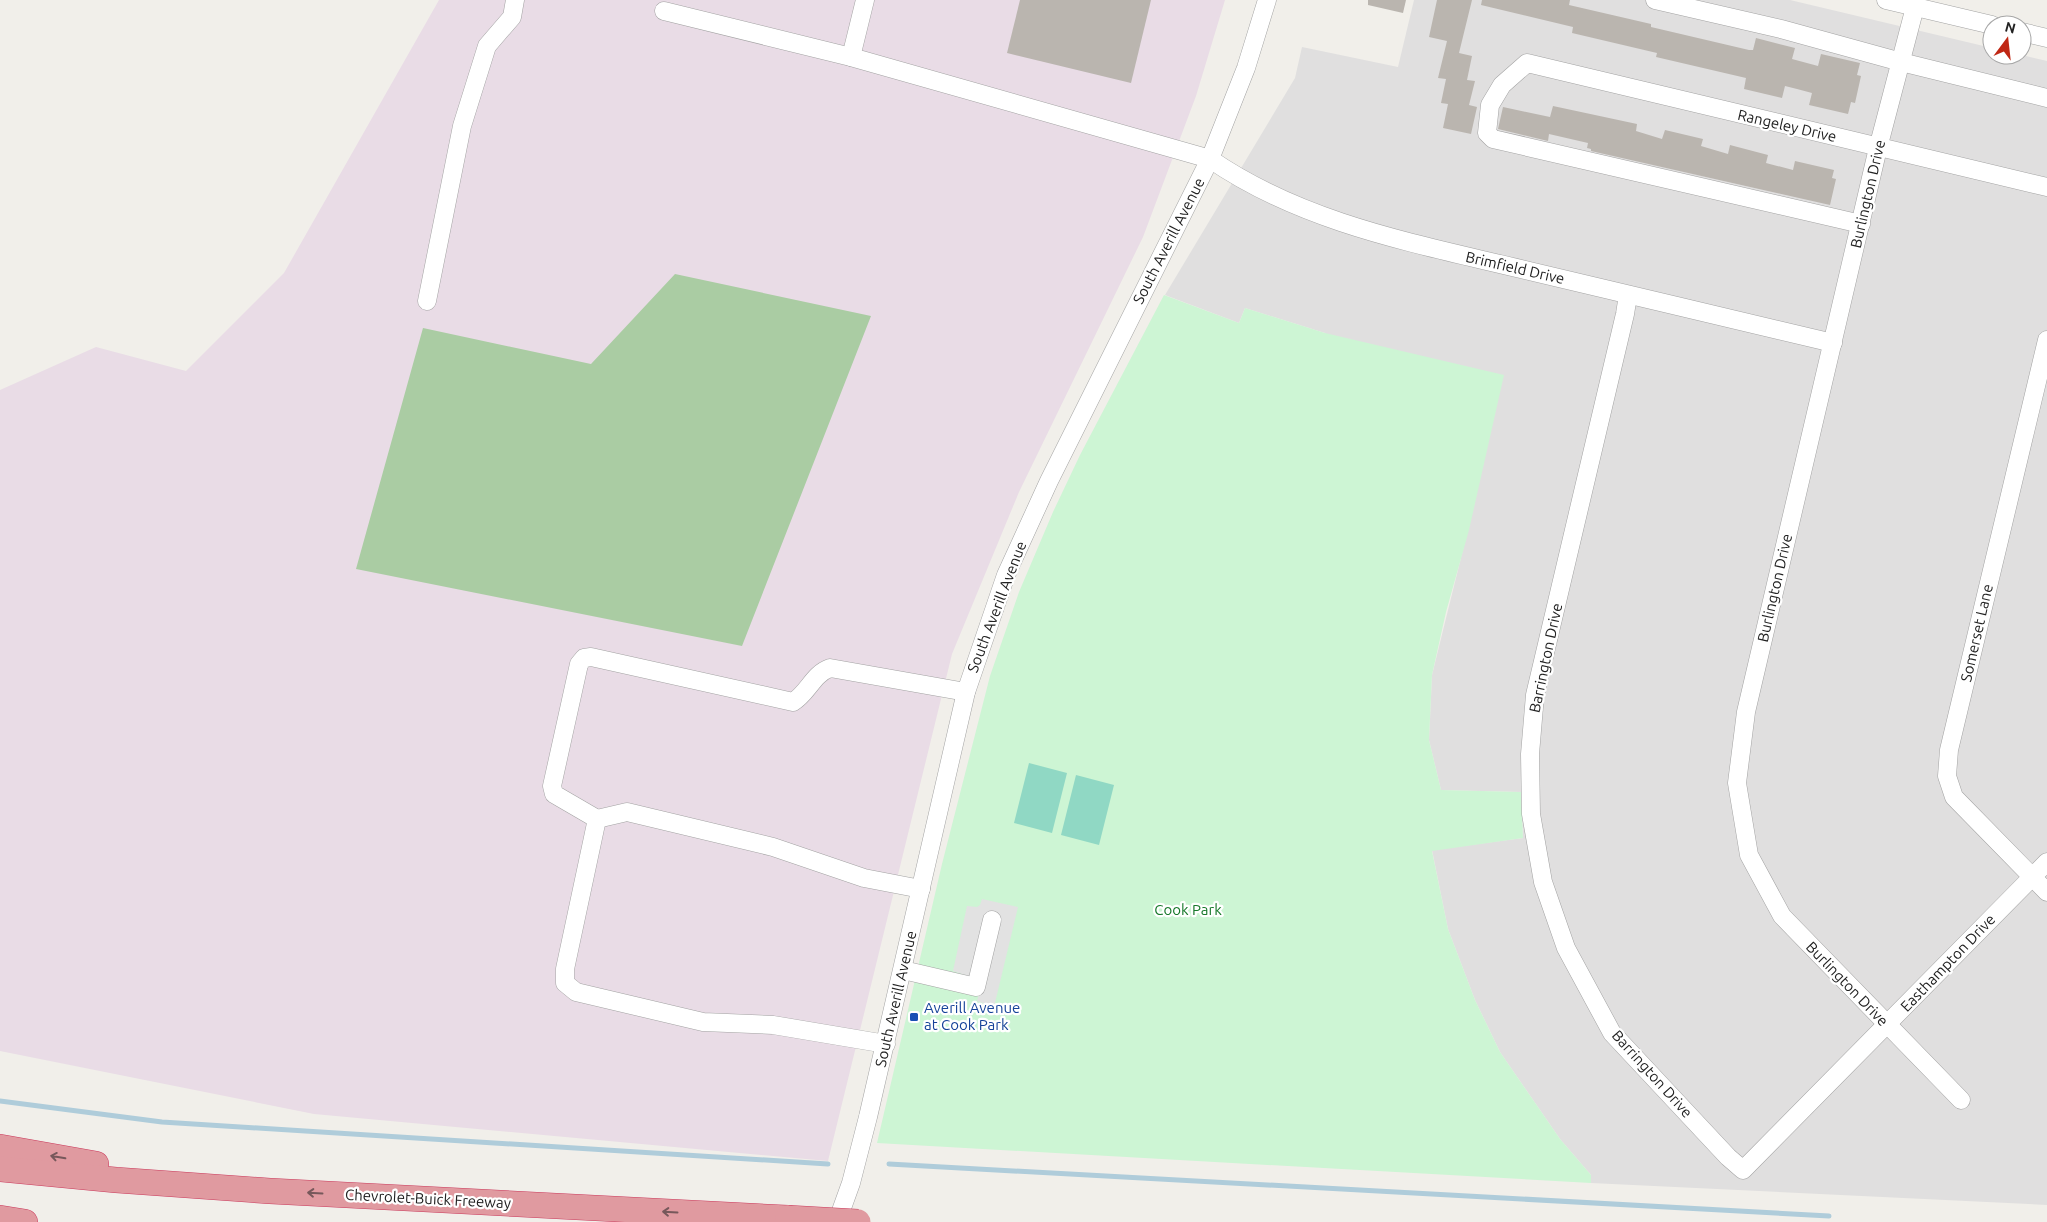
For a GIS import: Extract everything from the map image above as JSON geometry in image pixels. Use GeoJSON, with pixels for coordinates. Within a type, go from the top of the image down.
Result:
{"type":"FeatureCollection","features":[{"type":"Feature","properties":{"kind":"highway"},"geometry":{"type":"LineString","coordinates":[[0,1147],[226,1187]]}},
{"type":"Feature","properties":{"kind":"highway","name":"Chevrolet-Buick Freeway"},"geometry":{"type":"LineString","coordinates":[[0,1169],[116,1180],[270,1191],[858,1222]]}},
{"type":"Feature","properties":{"kind":"highway"},"geometry":{"type":"LineString","coordinates":[[0,1218],[25,1222]]}},
{"type":"Feature","properties":{"kind":"street"},"geometry":{"type":"LineString","coordinates":[[426,301],[462,126],[487,46],[512,17],[515,0]]}},
{"type":"Feature","properties":{"kind":"street"},"geometry":{"type":"LineString","coordinates":[[851,57],[865,0]]}},
{"type":"Feature","properties":{"kind":"street","name":"South Averill Avenue"},"geometry":{"type":"LineString","coordinates":[[837,1222],[855,1166],[886,1044],[966,692],[1006,576],[1042,498],[1210,160],[1246,68],[1267,0]]}},
{"type":"Feature","properties":{"kind":"street"},"geometry":{"type":"LineString","coordinates":[[1655,0],[1781,29],[1901,62],[2047,98]]}},
{"type":"Feature","properties":{"kind":"street"},"geometry":{"type":"LineString","coordinates":[[1886,0],[1982,23]]}},
{"type":"Feature","properties":{"kind":"street","name":"Burlington Drive"},"geometry":{"type":"LineString","coordinates":[[1915,7],[1878,148],[1746,712],[1737,783],[1749,855],[1782,916],[1961,1100]]}},
{"type":"Feature","properties":{"kind":"street","name":"Brimfield Drive"},"geometry":{"type":"LineString","coordinates":[[664,10],[851,57],[1210,160],[1238,179],[1274,197],[1373,234],[1833,343]]}},
{"type":"Feature","properties":{"kind":"street"},"geometry":{"type":"LineString","coordinates":[[2032,34],[2047,38]]}},
{"type":"Feature","properties":{"kind":"street","name":"Rangeley Drive"},"geometry":{"type":"LineString","coordinates":[[1861,224],[1746,199],[1493,139],[1487,133],[1490,105],[1502,85],[1527,63],[2047,187]]}},
{"type":"Feature","properties":{"kind":"street","name":"Barrington Drive"},"geometry":{"type":"LineString","coordinates":[[1628,295],[1535,695],[1530,754],[1531,814],[1543,882],[1566,948],[1612,1033],[1728,1157],[1743,1170]]}},
{"type":"Feature","properties":{"kind":"street","name":"Somerset Lane"},"geometry":{"type":"LineString","coordinates":[[2047,340],[1949,750],[1947,776],[1954,797],[2047,892]]}},
{"type":"Feature","properties":{"kind":"street"},"geometry":{"type":"LineString","coordinates":[[921,889],[864,878],[773,847],[627,812],[597,819],[554,794],[552,786],[579,664],[584,658],[591,656],[793,702],[801,698],[820,672],[830,668],[966,692]]}},
{"type":"Feature","properties":{"kind":"street"},"geometry":{"type":"LineString","coordinates":[[597,819],[564,969],[566,983],[576,992],[703,1022],[773,1025],[886,1044]]}},
{"type":"Feature","properties":{"kind":"street","name":"Easthampton Drive"},"geometry":{"type":"LineString","coordinates":[[1743,1170],[2047,862]]}},
{"type":"Feature","properties":{"kind":"street"},"geometry":{"type":"LineString","coordinates":[[903,970],[976,987],[992,920]]}},
{"type":"Feature","properties":{"kind":"shaded area"},"geometry":{"type":"Polygon","coordinates":[[[439,0],[1225,0],[1196,96],[1143,237],[1019,492],[952,654],[828,1161],[314,1114],[0,1051],[0,390],[96,347],[186,371],[284,273],[439,0]]]}},
{"type":"Feature","properties":{"kind":"shaded area"},"geometry":{"type":"Polygon","coordinates":[[[1414,0],[1790,0],[1982,46],[1982,65],[2032,65],[2032,57],[2047,61],[2047,1205],[1591,1183],[1591,1175],[1560,1139],[1500,1052],[1475,1000],[1448,929],[1432,850],[1523,838],[1521,792],[1441,790],[1429,740],[1432,675],[1475,501],[1325,333],[1245,308],[1239,323],[1165,295],[1295,78],[1302,47],[1398,67],[1414,0]]]}},
{"type":"Feature","properties":{"kind":"shaded area"},"geometry":{"type":"Polygon","coordinates":[[[982,899],[1018,907],[994,1007],[977,1001],[981,986],[965,975],[953,971],[967,906],[977,907],[982,899]]]}},
{"type":"Feature","properties":{"kind":"green space"},"geometry":{"type":"Polygon","coordinates":[[[675,274],[871,316],[742,646],[356,569],[423,328],[591,364],[675,274]]]}},
{"type":"Feature","properties":{"kind":"green space","name":"Cook Park"},"geometry":{"type":"Polygon","coordinates":[[[1164,295],[1239,323],[1245,308],[1325,333],[1504,375],[1469,530],[1446,612],[1432,675],[1429,740],[1441,790],[1521,792],[1523,838],[1432,851],[1448,929],[1475,1000],[1500,1052],[1560,1139],[1591,1175],[1591,1183],[877,1143],[942,864],[990,676],[1019,592],[1053,512],[1080,455],[1164,295]]]}},
{"type":"Feature","properties":{"kind":"green space"},"geometry":{"type":"Polygon","coordinates":[[[1029,763],[1067,773],[1052,833],[1014,823],[1029,763]]]}},
{"type":"Feature","properties":{"kind":"green space"},"geometry":{"type":"Polygon","coordinates":[[[1076,775],[1114,785],[1099,845],[1061,835],[1076,775]]]}},
{"type":"Feature","properties":{"kind":"building"},"geometry":{"type":"Polygon","coordinates":[[[1020,0],[1151,0],[1131,83],[1007,53],[1020,0]]]}},
{"type":"Feature","properties":{"kind":"building"},"geometry":{"type":"Polygon","coordinates":[[[1368,0],[1406,0],[1403,13],[1368,5],[1368,0]]]}},
{"type":"Feature","properties":{"kind":"building"},"geometry":{"type":"Polygon","coordinates":[[[1437,0],[1472,0],[1459,53],[1472,56],[1467,80],[1475,81],[1469,105],[1477,107],[1471,134],[1443,128],[1448,104],[1441,103],[1446,79],[1438,78],[1447,41],[1429,37],[1437,0]]]}},
{"type":"Feature","properties":{"kind":"building"},"geometry":{"type":"Polygon","coordinates":[[[1482,0],[1570,0],[1569,5],[1749,50],[1753,50],[1756,38],[1795,48],[1792,59],[1818,66],[1821,54],[1860,63],[1857,75],[1861,76],[1855,103],[1851,102],[1848,114],[1809,105],[1812,93],[1785,86],[1782,98],[1744,89],[1746,78],[1656,57],[1657,53],[1572,33],[1573,27],[1481,5],[1482,0]]]}},
{"type":"Feature","properties":{"kind":"building"},"geometry":{"type":"Polygon","coordinates":[[[1553,106],[1637,124],[1636,131],[1662,139],[1665,130],[1703,139],[1701,146],[1728,154],[1730,145],[1768,155],[1766,163],[1793,170],[1795,161],[1834,170],[1832,178],[1836,179],[1830,205],[1591,151],[1591,149],[1587,148],[1588,143],[1549,134],[1548,141],[1498,129],[1503,107],[1550,117],[1553,106]]]}},
{"type":"Feature","properties":{"kind":"waterway"},"geometry":{"type":"LineString","coordinates":[[0,1101],[162,1122],[828,1164]]}},
{"type":"Feature","properties":{"kind":"waterway"},"geometry":{"type":"LineString","coordinates":[[889,1164],[1829,1216]]}},
{"type":"Feature","properties":{"kind":"place","name":"Averill Avenue at Cook Park"},"geometry":{"type":"Point","coordinates":[914,1017]}}]}
